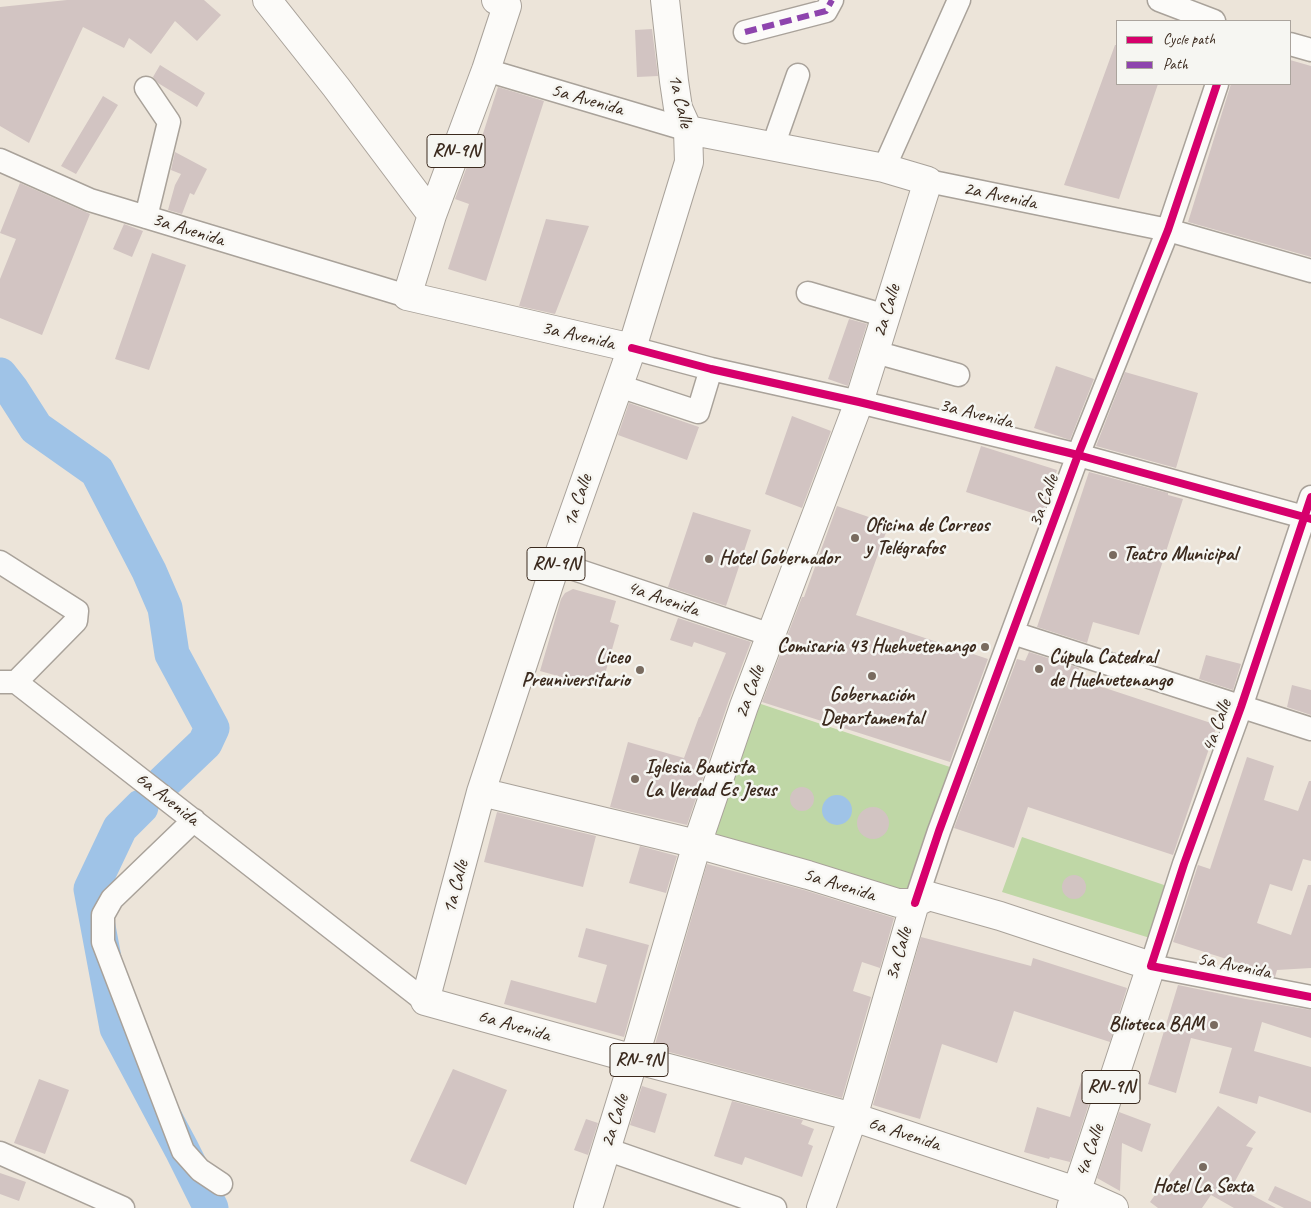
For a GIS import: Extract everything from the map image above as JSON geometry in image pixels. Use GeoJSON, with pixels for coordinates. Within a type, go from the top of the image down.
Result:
{"type":"FeatureCollection","features":[{"type":"Feature","properties":{"kind":"main road"},"geometry":{"type":"LineString","coordinates":[[267,0],[336,87],[432,215]]}},
{"type":"Feature","properties":{"kind":"main road","name":"1a Calle"},"geometry":{"type":"LineString","coordinates":[[425,1001],[482,792],[556,563],[632,348],[689,162],[688,130],[678,108],[665,0]]}},
{"type":"Feature","properties":{"kind":"main road","name":"RN-9N"},"geometry":{"type":"LineString","coordinates":[[407,296],[432,215],[486,70],[504,2]]}},
{"type":"Feature","properties":{"kind":"main road","name":"2a Avenida"},"geometry":{"type":"LineString","coordinates":[[688,130],[884,168],[928,181]]}},
{"type":"Feature","properties":{"kind":"main road","name":"2a Calle"},"geometry":{"type":"LineString","coordinates":[[588,1208],[697,844],[771,635],[859,402],[928,181]]}},
{"type":"Feature","properties":{"kind":"main road","name":"3a Avenida"},"geometry":{"type":"LineString","coordinates":[[407,296],[632,348]]}},
{"type":"Feature","properties":{"kind":"main road","name":"5a Avenida"},"geometry":{"type":"LineString","coordinates":[[482,792],[697,844],[808,875],[898,903],[915,903],[929,896],[1000,916],[1151,966]]}},
{"type":"Feature","properties":{"kind":"main road","name":"3a Calle"},"geometry":{"type":"LineString","coordinates":[[821,1208],[853,1117],[915,903]]}},
{"type":"Feature","properties":{"kind":"main road","name":"4a Calle"},"geometry":{"type":"LineString","coordinates":[[1073,1199],[1151,966]]}},
{"type":"Feature","properties":{"kind":"main road","name":"6a Avenida"},"geometry":{"type":"LineString","coordinates":[[425,1001],[853,1117],[1073,1199],[1114,1208]]}},
{"type":"Feature","properties":{"kind":"street"},"geometry":{"type":"LineString","coordinates":[[745,32],[826,11],[832,0]]}},
{"type":"Feature","properties":{"kind":"street"},"geometry":{"type":"LineString","coordinates":[[884,168],[959,0]]}},
{"type":"Feature","properties":{"kind":"street"},"geometry":{"type":"LineString","coordinates":[[1160,0],[1211,20]]}},
{"type":"Feature","properties":{"kind":"street"},"geometry":{"type":"LineString","coordinates":[[1291,44],[1311,50]]}},
{"type":"Feature","properties":{"kind":"street","name":"5a Avenida"},"geometry":{"type":"LineString","coordinates":[[486,70],[688,130]]}},
{"type":"Feature","properties":{"kind":"street"},"geometry":{"type":"LineString","coordinates":[[773,146],[798,75]]}},
{"type":"Feature","properties":{"kind":"street","name":"3a Calle"},"geometry":{"type":"LineString","coordinates":[[915,903],[939,831],[1078,455],[1168,230],[1217,85]]}},
{"type":"Feature","properties":{"kind":"street"},"geometry":{"type":"LineString","coordinates":[[146,88],[170,122],[146,217]]}},
{"type":"Feature","properties":{"kind":"street","name":"3a Avenida"},"geometry":{"type":"LineString","coordinates":[[0,160],[90,200],[407,296]]}},
{"type":"Feature","properties":{"kind":"street","name":"2a Avenida"},"geometry":{"type":"LineString","coordinates":[[928,181],[1168,230],[1311,271]]}},
{"type":"Feature","properties":{"kind":"street"},"geometry":{"type":"LineString","coordinates":[[808,293],[886,316]]}},
{"type":"Feature","properties":{"kind":"street","name":"3a Avenida"},"geometry":{"type":"LineString","coordinates":[[632,348],[711,369],[859,402],[1309,511]]}},
{"type":"Feature","properties":{"kind":"street"},"geometry":{"type":"LineString","coordinates":[[875,352],[958,374]]}},
{"type":"Feature","properties":{"kind":"street"},"geometry":{"type":"LineString","coordinates":[[618,386],[698,412],[711,369]]}},
{"type":"Feature","properties":{"kind":"street","name":"4a Calle"},"geometry":{"type":"LineString","coordinates":[[1151,966],[1184,864],[1309,511]]}},
{"type":"Feature","properties":{"kind":"street"},"geometry":{"type":"LineString","coordinates":[[0,562],[77,612],[76,621],[8,682]]}},
{"type":"Feature","properties":{"kind":"street","name":"4a Avenida"},"geometry":{"type":"LineString","coordinates":[[556,563],[771,635]]}},
{"type":"Feature","properties":{"kind":"street"},"geometry":{"type":"LineString","coordinates":[[1012,633],[1311,730]]}},
{"type":"Feature","properties":{"kind":"street","name":"6a Avenida"},"geometry":{"type":"LineString","coordinates":[[8,682],[194,820],[425,1001]]}},
{"type":"Feature","properties":{"kind":"street"},"geometry":{"type":"LineString","coordinates":[[194,820],[112,899],[103,916],[103,942],[182,1151],[200,1170],[221,1184]]}},
{"type":"Feature","properties":{"kind":"street","name":"5a Avenida"},"geometry":{"type":"LineString","coordinates":[[1151,966],[1311,997]]}},
{"type":"Feature","properties":{"kind":"street"},"geometry":{"type":"LineString","coordinates":[[606,1149],[775,1208]]}},
{"type":"Feature","properties":{"kind":"street"},"geometry":{"type":"LineString","coordinates":[[0,1153],[78,1199],[123,1208]]}},
{"type":"Feature","properties":{"kind":"green space"},"geometry":{"type":"Polygon","coordinates":[[[758,703],[959,770],[913,897],[711,843],[758,703]]]}},
{"type":"Feature","properties":{"kind":"green space"},"geometry":{"type":"Polygon","coordinates":[[[1022,837],[1167,886],[1150,938],[1002,892],[1022,837]]]}},
{"type":"Feature","properties":{"kind":"water"},"geometry":{"type":"Polygon","coordinates":[[[837,795],[848,799],[852,810],[848,821],[837,825],[826,821],[822,810],[826,799],[837,795]]]}},
{"type":"Feature","properties":{"kind":"building"},"geometry":{"type":"Polygon","coordinates":[[[67,0],[204,0],[221,15],[197,41],[175,21],[151,54],[129,38],[124,48],[83,27],[29,143],[0,126],[0,7],[67,0]]]}},
{"type":"Feature","properties":{"kind":"building"},"geometry":{"type":"Polygon","coordinates":[[[652,29],[658,76],[637,77],[635,30],[652,29]]]}},
{"type":"Feature","properties":{"kind":"building"},"geometry":{"type":"Polygon","coordinates":[[[1116,45],[1116,85],[1158,85],[1119,199],[1064,185],[1116,45]]]}},
{"type":"Feature","properties":{"kind":"building"},"geometry":{"type":"Polygon","coordinates":[[[1291,60],[1311,66],[1311,257],[1188,222],[1231,85],[1291,85],[1291,60]]]}},
{"type":"Feature","properties":{"kind":"building"},"geometry":{"type":"Polygon","coordinates":[[[160,65],[205,93],[197,107],[158,83],[153,77],[160,65]]]}},
{"type":"Feature","properties":{"kind":"building"},"geometry":{"type":"Polygon","coordinates":[[[498,87],[544,101],[486,281],[448,269],[469,204],[455,199],[476,142],[480,143],[498,87]]]}},
{"type":"Feature","properties":{"kind":"building"},"geometry":{"type":"Polygon","coordinates":[[[103,96],[118,105],[76,174],[61,166],[103,96]]]}},
{"type":"Feature","properties":{"kind":"building"},"geometry":{"type":"Polygon","coordinates":[[[175,152],[207,169],[194,195],[190,193],[182,214],[168,210],[175,185],[181,174],[171,170],[175,152]]]}},
{"type":"Feature","properties":{"kind":"building"},"geometry":{"type":"Polygon","coordinates":[[[20,183],[90,214],[42,335],[0,318],[0,279],[16,239],[0,233],[20,183]]]}},
{"type":"Feature","properties":{"kind":"building"},"geometry":{"type":"Polygon","coordinates":[[[546,219],[589,226],[555,314],[519,306],[546,219]]]}},
{"type":"Feature","properties":{"kind":"building"},"geometry":{"type":"Polygon","coordinates":[[[124,224],[143,231],[132,257],[113,249],[124,224]]]}},
{"type":"Feature","properties":{"kind":"building"},"geometry":{"type":"Polygon","coordinates":[[[152,253],[186,265],[149,370],[115,359],[152,253]]]}},
{"type":"Feature","properties":{"kind":"building"},"geometry":{"type":"Polygon","coordinates":[[[849,319],[867,324],[848,386],[828,379],[849,319]]]}},
{"type":"Feature","properties":{"kind":"building"},"geometry":{"type":"Polygon","coordinates":[[[1056,366],[1094,379],[1070,440],[1034,428],[1056,366]]]}},
{"type":"Feature","properties":{"kind":"building"},"geometry":{"type":"Polygon","coordinates":[[[1125,372],[1198,393],[1176,468],[1096,446],[1125,372]]]}},
{"type":"Feature","properties":{"kind":"building"},"geometry":{"type":"Polygon","coordinates":[[[629,403],[699,427],[687,460],[618,435],[629,403]]]}},
{"type":"Feature","properties":{"kind":"building"},"geometry":{"type":"Polygon","coordinates":[[[792,416],[831,431],[802,508],[765,494],[792,416]]]}},
{"type":"Feature","properties":{"kind":"building"},"geometry":{"type":"Polygon","coordinates":[[[981,446],[1057,470],[1042,516],[966,492],[981,446]]]}},
{"type":"Feature","properties":{"kind":"building"},"geometry":{"type":"Polygon","coordinates":[[[1089,472],[1168,493],[1168,495],[1183,499],[1139,635],[1093,622],[1087,643],[1037,627],[1089,472]]]}},
{"type":"Feature","properties":{"kind":"building","name":"Gobernación Departamental"},"geometry":{"type":"Polygon","coordinates":[[[837,506],[889,524],[856,615],[988,659],[950,762],[762,702],[802,597],[804,597],[837,506]]]}},
{"type":"Feature","properties":{"kind":"building","name":"Hotel Gobernador"},"geometry":{"type":"Polygon","coordinates":[[[693,512],[751,530],[726,606],[668,587],[693,512]]]}},
{"type":"Feature","properties":{"kind":"building"},"geometry":{"type":"Polygon","coordinates":[[[573,589],[616,601],[610,622],[619,625],[601,688],[540,671],[561,599],[565,593],[573,589]]]}},
{"type":"Feature","properties":{"kind":"building"},"geometry":{"type":"Polygon","coordinates":[[[678,618],[751,642],[729,700],[687,825],[610,807],[628,742],[684,758],[726,653],[694,642],[692,647],[670,640],[678,618]]]}},
{"type":"Feature","properties":{"kind":"building"},"geometry":{"type":"Polygon","coordinates":[[[1029,652],[1079,668],[1075,678],[1217,725],[1173,855],[1028,807],[1014,848],[954,828],[1017,659],[1025,661],[1029,652]]]}},
{"type":"Feature","properties":{"kind":"building"},"geometry":{"type":"Polygon","coordinates":[[[1206,655],[1241,664],[1233,690],[1199,679],[1206,655]]]}},
{"type":"Feature","properties":{"kind":"building"},"geometry":{"type":"Polygon","coordinates":[[[1292,685],[1311,690],[1311,715],[1287,707],[1292,685]]]}},
{"type":"Feature","properties":{"kind":"building"},"geometry":{"type":"Polygon","coordinates":[[[1247,757],[1274,766],[1264,800],[1298,811],[1309,781],[1311,781],[1311,861],[1303,859],[1292,891],[1270,884],[1257,923],[1291,935],[1308,885],[1311,885],[1311,968],[1277,970],[1275,977],[1253,972],[1255,968],[1173,942],[1198,865],[1210,869],[1247,757]]]}},
{"type":"Feature","properties":{"kind":"building"},"geometry":{"type":"Polygon","coordinates":[[[802,787],[807,788],[813,794],[813,804],[807,810],[802,811],[797,810],[791,804],[790,799],[791,794],[797,788],[802,787]]]}},
{"type":"Feature","properties":{"kind":"building"},"geometry":{"type":"Polygon","coordinates":[[[873,807],[885,811],[889,823],[885,835],[873,839],[861,835],[857,823],[861,811],[873,807]]]}},
{"type":"Feature","properties":{"kind":"building"},"geometry":{"type":"Polygon","coordinates":[[[497,812],[596,836],[583,887],[484,862],[497,812]]]}},
{"type":"Feature","properties":{"kind":"building"},"geometry":{"type":"Polygon","coordinates":[[[640,846],[677,856],[666,893],[629,883],[640,846]]]}},
{"type":"Feature","properties":{"kind":"building"},"geometry":{"type":"Polygon","coordinates":[[[707,864],[804,890],[894,918],[880,968],[862,962],[853,991],[871,997],[842,1098],[654,1048],[707,864]]]}},
{"type":"Feature","properties":{"kind":"building"},"geometry":{"type":"Polygon","coordinates":[[[1074,875],[1082,879],[1086,887],[1082,895],[1074,899],[1066,895],[1062,887],[1066,879],[1074,875]]]}},
{"type":"Feature","properties":{"kind":"building"},"geometry":{"type":"Polygon","coordinates":[[[586,928],[649,945],[624,1037],[504,1004],[511,980],[596,1003],[607,965],[578,957],[586,928]]]}},
{"type":"Feature","properties":{"kind":"building"},"geometry":{"type":"Polygon","coordinates":[[[921,937],[1031,966],[1033,958],[1127,988],[1110,1042],[1014,1011],[997,1063],[942,1044],[920,1119],[873,1105],[921,937]]]}},
{"type":"Feature","properties":{"kind":"building"},"geometry":{"type":"Polygon","coordinates":[[[1178,985],[1311,1010],[1311,1038],[1262,1022],[1254,1051],[1311,1067],[1311,1113],[1259,1096],[1257,1104],[1219,1093],[1232,1048],[1191,1038],[1176,1093],[1148,1084],[1178,985]]]}},
{"type":"Feature","properties":{"kind":"building"},"geometry":{"type":"Polygon","coordinates":[[[453,1069],[507,1090],[466,1185],[410,1161],[453,1069]]]}},
{"type":"Feature","properties":{"kind":"building"},"geometry":{"type":"Polygon","coordinates":[[[1083,1075],[1097,1079],[1070,1162],[1050,1157],[1049,1159],[1024,1152],[1037,1107],[1070,1117],[1083,1075]]]}},
{"type":"Feature","properties":{"kind":"building"},"geometry":{"type":"Polygon","coordinates":[[[39,1079],[69,1090],[45,1154],[14,1143],[39,1079]]]}},
{"type":"Feature","properties":{"kind":"building"},"geometry":{"type":"Polygon","coordinates":[[[642,1086],[667,1094],[655,1133],[630,1125],[642,1086]]]}},
{"type":"Feature","properties":{"kind":"building"},"geometry":{"type":"Polygon","coordinates":[[[732,1101],[803,1120],[801,1124],[814,1129],[808,1144],[813,1146],[802,1177],[745,1157],[742,1165],[714,1156],[732,1101]]]}},
{"type":"Feature","properties":{"kind":"building","name":"Hotel La Sexta"},"geometry":{"type":"Polygon","coordinates":[[[1218,1106],[1256,1132],[1246,1146],[1253,1148],[1233,1185],[1276,1208],[1234,1208],[1211,1195],[1202,1208],[1158,1208],[1150,1202],[1218,1106]]]}},
{"type":"Feature","properties":{"kind":"building"},"geometry":{"type":"Polygon","coordinates":[[[1119,1112],[1151,1124],[1142,1152],[1122,1143],[1120,1191],[1097,1178],[1119,1112]]]}},
{"type":"Feature","properties":{"kind":"building"},"geometry":{"type":"Polygon","coordinates":[[[586,1119],[598,1123],[588,1155],[574,1150],[586,1119]]]}},
{"type":"Feature","properties":{"kind":"building"},"geometry":{"type":"Polygon","coordinates":[[[0,1173],[26,1182],[19,1201],[0,1194],[0,1173]]]}},
{"type":"Feature","properties":{"kind":"building"},"geometry":{"type":"Polygon","coordinates":[[[1275,1186],[1311,1202],[1311,1208],[1284,1208],[1268,1200],[1275,1186]]]}},
{"type":"Feature","properties":{"kind":"waterway"},"geometry":{"type":"LineString","coordinates":[[0,375],[36,428],[97,471],[149,571],[165,608],[172,654],[212,728],[205,743],[163,783]]}},
{"type":"Feature","properties":{"kind":"waterway"},"geometry":{"type":"LineString","coordinates":[[141,807],[120,828],[91,889],[117,1028],[211,1208]]}},
{"type":"Feature","properties":{"kind":"marked path"},"geometry":{"type":"LineString","coordinates":[[745,32],[826,11],[832,0]]}},
{"type":"Feature","properties":{"kind":"cycle path"},"geometry":{"type":"LineString","coordinates":[[915,903],[939,831],[1078,455],[1168,230],[1217,85]]}},
{"type":"Feature","properties":{"kind":"cycle path"},"geometry":{"type":"LineString","coordinates":[[632,348],[711,369],[859,402],[1078,455],[1311,519]]}},
{"type":"Feature","properties":{"kind":"cycle path"},"geometry":{"type":"LineString","coordinates":[[1311,497],[1241,707],[1184,864],[1151,966],[1311,997]]}},
{"type":"Feature","properties":{"kind":"place","name":"Oficina de Correos y Telégrafos"},"geometry":{"type":"Point","coordinates":[855,538]}},
{"type":"Feature","properties":{"kind":"place","name":"Teatro Municipal"},"geometry":{"type":"Point","coordinates":[1113,555]}},
{"type":"Feature","properties":{"kind":"place","name":"Hotel Gobernador"},"geometry":{"type":"Point","coordinates":[709,559]}},
{"type":"Feature","properties":{"kind":"place","name":"Comisaria 43 Huehuetenango"},"geometry":{"type":"Point","coordinates":[985,647]}},
{"type":"Feature","properties":{"kind":"place","name":"Cúpula Catedral de Huehuetenango"},"geometry":{"type":"Point","coordinates":[1039,669]}},
{"type":"Feature","properties":{"kind":"place","name":"Liceo Preuniversitario"},"geometry":{"type":"Point","coordinates":[640,670]}},
{"type":"Feature","properties":{"kind":"place","name":"Gobernación Departamental"},"geometry":{"type":"Point","coordinates":[872,676]}},
{"type":"Feature","properties":{"kind":"place","name":"Iglesia Bautista La Verdad Es Jesus"},"geometry":{"type":"Point","coordinates":[635,779]}},
{"type":"Feature","properties":{"kind":"place","name":"Blioteca BAM"},"geometry":{"type":"Point","coordinates":[1214,1025]}},
{"type":"Feature","properties":{"kind":"place","name":"Hotel La Sexta"},"geometry":{"type":"Point","coordinates":[1203,1167]}}]}
